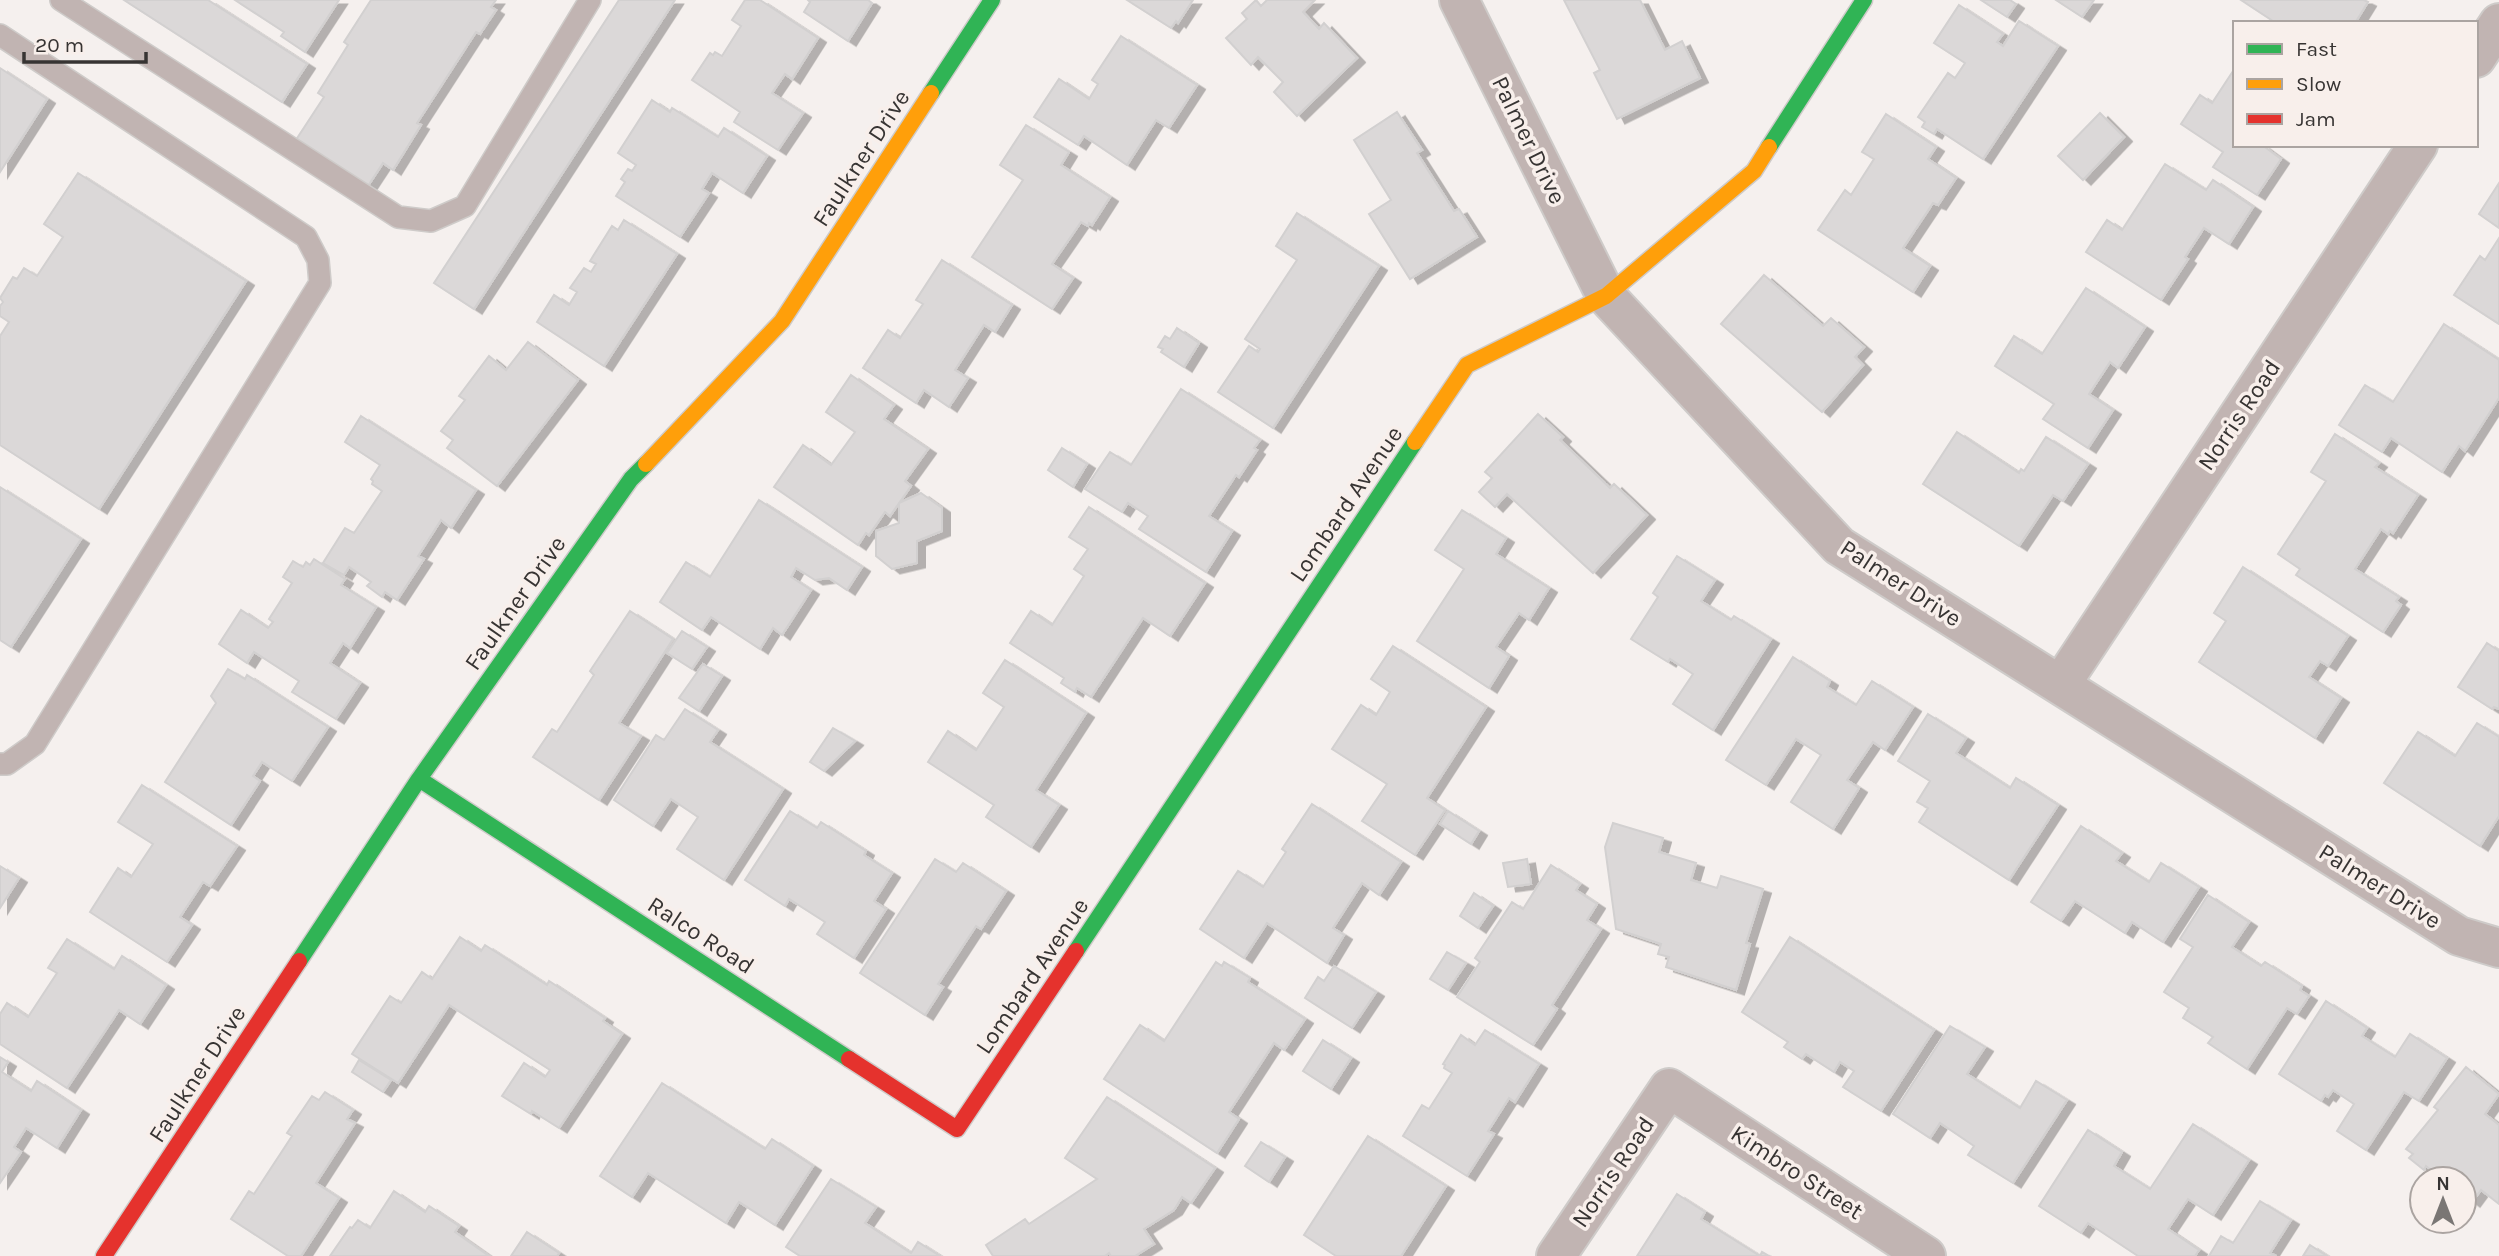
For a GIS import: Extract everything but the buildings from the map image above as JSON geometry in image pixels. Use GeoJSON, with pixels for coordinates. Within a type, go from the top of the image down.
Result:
{"type":"FeatureCollection","features":[{"type":"Feature","properties":{"kind":"street","name":"Faulkner Drive"},"geometry":{"type":"LineString","coordinates":[[116,1252],[419,779],[631,479],[782,321],[992,0]]}},
{"type":"Feature","properties":{"kind":"street","name":"Palmer Drive"},"geometry":{"type":"LineString","coordinates":[[1459,0],[1606,296],[1839,546],[2459,936],[2499,948]]}},
{"type":"Feature","properties":{"kind":"street","name":"Lombard Avenue"},"geometry":{"type":"LineString","coordinates":[[957,1129],[1466,365],[1606,296],[1754,171],[1864,0]]}},
{"type":"Feature","properties":{"kind":"street"},"geometry":{"type":"LineString","coordinates":[[2478,55],[2499,23]]}},
{"type":"Feature","properties":{"kind":"street","name":"Norris Road"},"geometry":{"type":"LineString","coordinates":[[2061,684],[2417,147]]}},
{"type":"Feature","properties":{"kind":"street","name":"Ralco Road"},"geometry":{"type":"LineString","coordinates":[[419,779],[957,1129]]}},
{"type":"Feature","properties":{"kind":"street","name":"Norris Road"},"geometry":{"type":"LineString","coordinates":[[1556,1256],[1669,1088]]}},
{"type":"Feature","properties":{"kind":"street","name":"Kimbro Street"},"geometry":{"type":"LineString","coordinates":[[1669,1088],[1926,1256]]}},
{"type":"Feature","properties":{"kind":"lane"},"geometry":{"type":"LineString","coordinates":[[61,0],[398,217],[431,221],[465,206],[590,0]]}},
{"type":"Feature","properties":{"kind":"lane"},"geometry":{"type":"LineString","coordinates":[[0,35],[306,237],[318,260],[320,283],[35,744],[7,764],[0,764]]}},
{"type":"Feature","properties":{"kind":"traffic: fast"},"geometry":{"type":"LineString","coordinates":[[931,93],[992,0]]}},
{"type":"Feature","properties":{"kind":"traffic: fast"},"geometry":{"type":"LineString","coordinates":[[1769,147],[1864,0]]}},
{"type":"Feature","properties":{"kind":"traffic: fast"},"geometry":{"type":"LineString","coordinates":[[1076,951],[1415,442]]}},
{"type":"Feature","properties":{"kind":"traffic: fast"},"geometry":{"type":"LineString","coordinates":[[299,961],[419,779],[631,479],[646,464]]}},
{"type":"Feature","properties":{"kind":"traffic: fast"},"geometry":{"type":"LineString","coordinates":[[419,779],[849,1059]]}},
{"type":"Feature","properties":{"kind":"traffic: slow"},"geometry":{"type":"LineString","coordinates":[[646,464],[782,321],[931,93]]}},
{"type":"Feature","properties":{"kind":"traffic: slow"},"geometry":{"type":"LineString","coordinates":[[1415,442],[1467,365],[1606,296],[1754,171],[1769,147]]}},
{"type":"Feature","properties":{"kind":"traffic: jam"},"geometry":{"type":"LineString","coordinates":[[849,1059],[957,1129],[1076,951]]}},
{"type":"Feature","properties":{"kind":"traffic: jam"},"geometry":{"type":"LineString","coordinates":[[104,1256],[299,961]]}}]}
